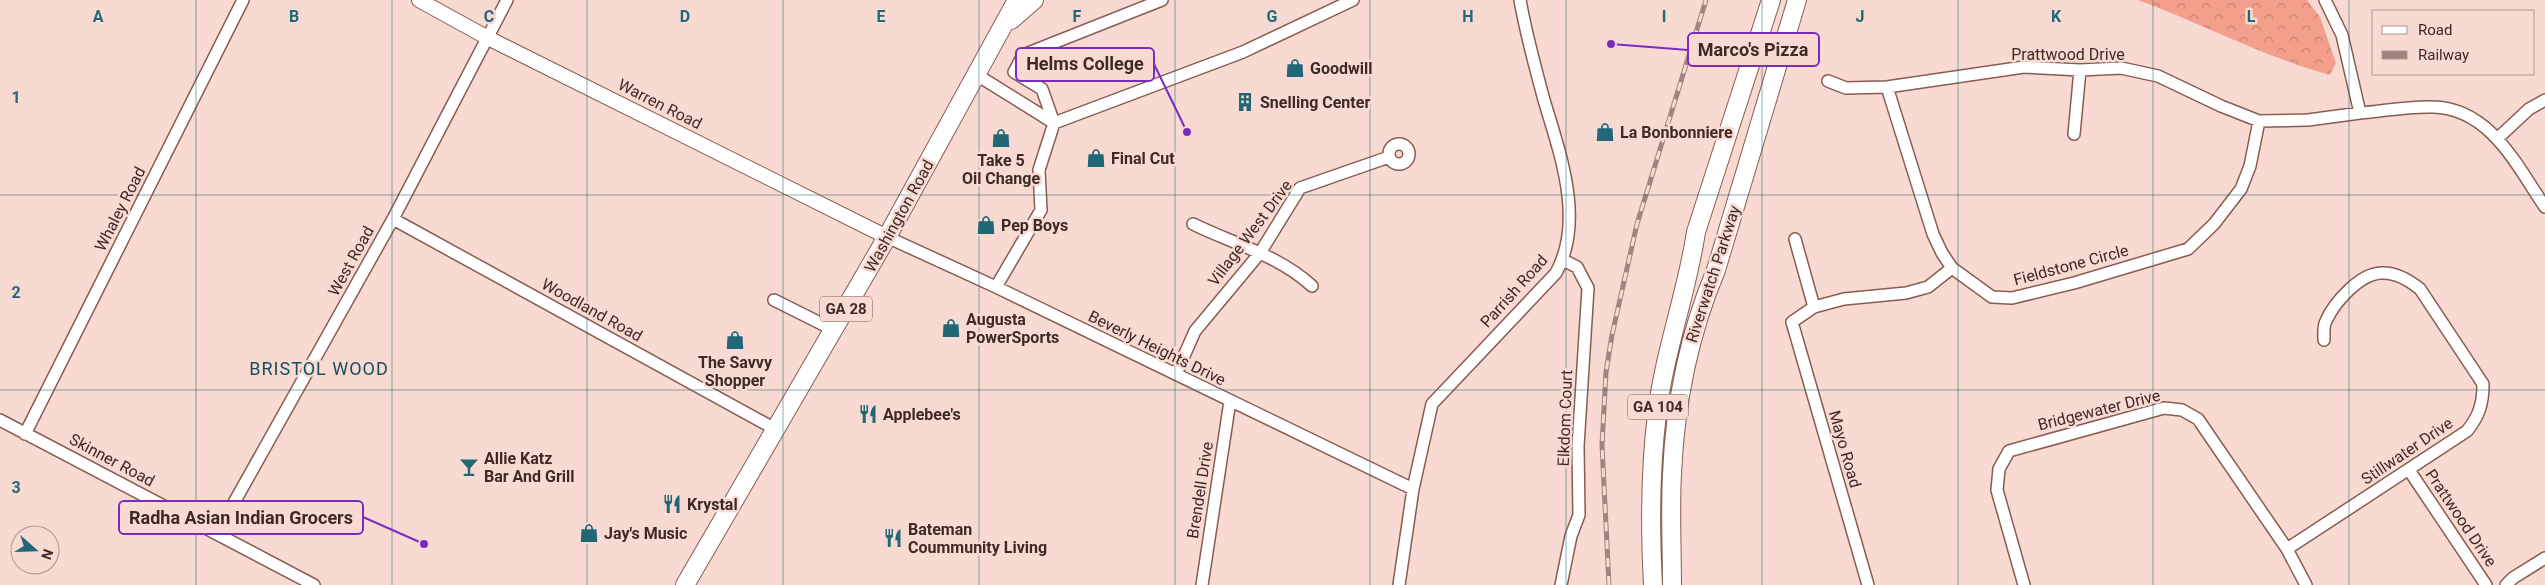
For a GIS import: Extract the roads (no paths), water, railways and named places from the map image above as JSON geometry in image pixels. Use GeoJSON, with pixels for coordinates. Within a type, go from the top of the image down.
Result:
{"type":"FeatureCollection","features":[{"type":"Feature","properties":{"kind":"main road","name":"Washington Road"},"geometry":{"type":"LineString","coordinates":[[685,585],[887,238],[1018,0]]}},
{"type":"Feature","properties":{"kind":"main road","name":"GA 28"},"geometry":{"type":"LineString","coordinates":[[1001,29],[1034,0]]}},
{"type":"Feature","properties":{"kind":"main road","name":"Riverwatch Parkway"},"geometry":{"type":"LineString","coordinates":[[1653,585],[1652,469],[1657,413],[1676,318],[1690,269],[1696,232],[1771,0]]}},
{"type":"Feature","properties":{"kind":"main road","name":"Riverwatch Parkway"},"geometry":{"type":"LineString","coordinates":[[1672,585],[1672,474],[1679,406],[1690,346],[1699,310],[1716,270],[1797,0]]}},
{"type":"Feature","properties":{"kind":"main road"},"geometry":{"type":"LineString","coordinates":[[1785,40],[1810,0]]}},
{"type":"Feature","properties":{"kind":"street","name":"Whaley Road"},"geometry":{"type":"LineString","coordinates":[[25,434],[243,0]]}},
{"type":"Feature","properties":{"kind":"street","name":"Warren Road"},"geometry":{"type":"LineString","coordinates":[[419,0],[488,38],[887,238]]}},
{"type":"Feature","properties":{"kind":"street","name":"West Road"},"geometry":{"type":"LineString","coordinates":[[217,533],[393,219],[507,0]]}},
{"type":"Feature","properties":{"kind":"street"},"geometry":{"type":"LineString","coordinates":[[996,287],[1041,210],[1040,170],[1054,123],[1042,89],[1014,72],[1023,55],[1162,0]]}},
{"type":"Feature","properties":{"kind":"street"},"geometry":{"type":"LineString","coordinates":[[1054,123],[1243,52],[1352,0]]}},
{"type":"Feature","properties":{"kind":"street","name":"Parrish Road"},"geometry":{"type":"LineString","coordinates":[[1399,585],[1413,489],[1432,404],[1556,273],[1563,260],[1568,219],[1565,176],[1528,42],[1520,0]]}},
{"type":"Feature","properties":{"kind":"street"},"geometry":{"type":"LineString","coordinates":[[2325,0],[2342,35],[2360,113]]}},
{"type":"Feature","properties":{"kind":"street","name":"Prattwood Drive"},"geometry":{"type":"LineString","coordinates":[[1828,81],[1846,88],[1886,87],[2024,67],[2080,70],[2121,68],[2158,76],[2221,106],[2259,121],[2308,120],[2360,113],[2434,107],[2460,112],[2485,126],[2498,138],[2545,207]]}},
{"type":"Feature","properties":{"kind":"street"},"geometry":{"type":"LineString","coordinates":[[2074,134],[2080,70]]}},
{"type":"Feature","properties":{"kind":"street"},"geometry":{"type":"LineString","coordinates":[[977,74],[1054,123]]}},
{"type":"Feature","properties":{"kind":"street","name":"Fieldstone Circle"},"geometry":{"type":"LineString","coordinates":[[1886,87],[1933,234],[1942,253],[1952,268],[1992,297],[2012,298],[2074,283],[2188,249],[2214,224],[2241,189],[2250,166],[2259,121]]}},
{"type":"Feature","properties":{"kind":"street"},"geometry":{"type":"LineString","coordinates":[[2498,138],[2529,109],[2545,100]]}},
{"type":"Feature","properties":{"kind":"street","name":"Village West Drive"},"geometry":{"type":"LineString","coordinates":[[1176,374],[1195,331],[1260,253],[1300,188],[1389,157]]}},
{"type":"Feature","properties":{"kind":"street","name":"Woodland Road"},"geometry":{"type":"LineString","coordinates":[[393,219],[775,429]]}},
{"type":"Feature","properties":{"kind":"street"},"geometry":{"type":"LineString","coordinates":[[1193,224],[1260,253],[1302,276],[1312,286]]}},
{"type":"Feature","properties":{"kind":"street","name":"Beverly Heights Drive"},"geometry":{"type":"LineString","coordinates":[[887,238],[996,287],[1413,489]]}},
{"type":"Feature","properties":{"kind":"street"},"geometry":{"type":"LineString","coordinates":[[1794,239],[1814,308],[1844,299],[1906,293],[1928,287],[1952,268]]}},
{"type":"Feature","properties":{"kind":"street","name":"Elkdom Court"},"geometry":{"type":"LineString","coordinates":[[1561,585],[1571,536],[1579,515],[1578,446],[1588,288],[1577,267],[1563,260]]}},
{"type":"Feature","properties":{"kind":"street","name":"Stillwater Drive"},"geometry":{"type":"LineString","coordinates":[[2286,549],[2466,431],[2478,417],[2483,400],[2482,384],[2420,289],[2397,275],[2380,272],[2361,280],[2336,304],[2325,322],[2324,340]]}},
{"type":"Feature","properties":{"kind":"street"},"geometry":{"type":"LineString","coordinates":[[774,300],[834,330]]}},
{"type":"Feature","properties":{"kind":"street","name":"Mayo Road"},"geometry":{"type":"LineString","coordinates":[[1814,308],[1792,322],[1868,585]]}},
{"type":"Feature","properties":{"kind":"street","name":"Brendell Drive"},"geometry":{"type":"LineString","coordinates":[[1202,585],[1230,401]]}},
{"type":"Feature","properties":{"kind":"street","name":"Bridgewater Drive"},"geometry":{"type":"LineString","coordinates":[[2024,585],[1997,490],[1999,469],[2010,452],[2164,408],[2182,410],[2198,419],[2286,549],[2306,585]]}},
{"type":"Feature","properties":{"kind":"street","name":"Skinner Road"},"geometry":{"type":"LineString","coordinates":[[0,420],[314,585]]}},
{"type":"Feature","properties":{"kind":"street","name":"Prattwood Drive"},"geometry":{"type":"LineString","coordinates":[[2409,470],[2486,585]]}},
{"type":"Feature","properties":{"kind":"street"},"geometry":{"type":"LineString","coordinates":[[2506,585],[2512,578],[2545,558]]}},
{"type":"Feature","properties":{"kind":"railway"},"geometry":{"type":"LineString","coordinates":[[1609,585],[1602,445],[1606,372],[1612,335],[1637,224],[1706,0]]}},
{"type":"Feature","properties":{"kind":"place","name":"Marco's Pizza"},"geometry":{"type":"Point","coordinates":[1611,44]}},
{"type":"Feature","properties":{"kind":"place","name":"Goodwill"},"geometry":{"type":"Point","coordinates":[1295,68]}},
{"type":"Feature","properties":{"kind":"place","name":"Snelling Center"},"geometry":{"type":"Point","coordinates":[1245,102]}},
{"type":"Feature","properties":{"kind":"place","name":"Helms College"},"geometry":{"type":"Point","coordinates":[1187,132]}},
{"type":"Feature","properties":{"kind":"place","name":"La Bonbonniere"},"geometry":{"type":"Point","coordinates":[1605,132]}},
{"type":"Feature","properties":{"kind":"place","name":"Take 5 Oil Change"},"geometry":{"type":"Point","coordinates":[1001,138]}},
{"type":"Feature","properties":{"kind":"place","name":"Final Cut"},"geometry":{"type":"Point","coordinates":[1096,158]}},
{"type":"Feature","properties":{"kind":"place","name":"Pep Boys"},"geometry":{"type":"Point","coordinates":[986,225]}},
{"type":"Feature","properties":{"kind":"place","name":"Augusta PowerSports"},"geometry":{"type":"Point","coordinates":[951,328]}},
{"type":"Feature","properties":{"kind":"place","name":"The Savvy Shopper"},"geometry":{"type":"Point","coordinates":[735,340]}},
{"type":"Feature","properties":{"kind":"place","name":"Applebee's"},"geometry":{"type":"Point","coordinates":[868,414]}},
{"type":"Feature","properties":{"kind":"place","name":"Allie Katz Bar And Grill"},"geometry":{"type":"Point","coordinates":[469,467]}},
{"type":"Feature","properties":{"kind":"place","name":"Krystal"},"geometry":{"type":"Point","coordinates":[672,504]}},
{"type":"Feature","properties":{"kind":"place","name":"Jay's Music"},"geometry":{"type":"Point","coordinates":[589,533]}},
{"type":"Feature","properties":{"kind":"place","name":"Bateman Coummunity Living"},"geometry":{"type":"Point","coordinates":[893,538]}},
{"type":"Feature","properties":{"kind":"place","name":"Radha Asian Indian Grocers"},"geometry":{"type":"Point","coordinates":[424,544]}},
{"type":"Feature","properties":{"kind":"district","name":"BRISTOL WOOD"},"geometry":{"type":"Point","coordinates":[319,368]}}]}
